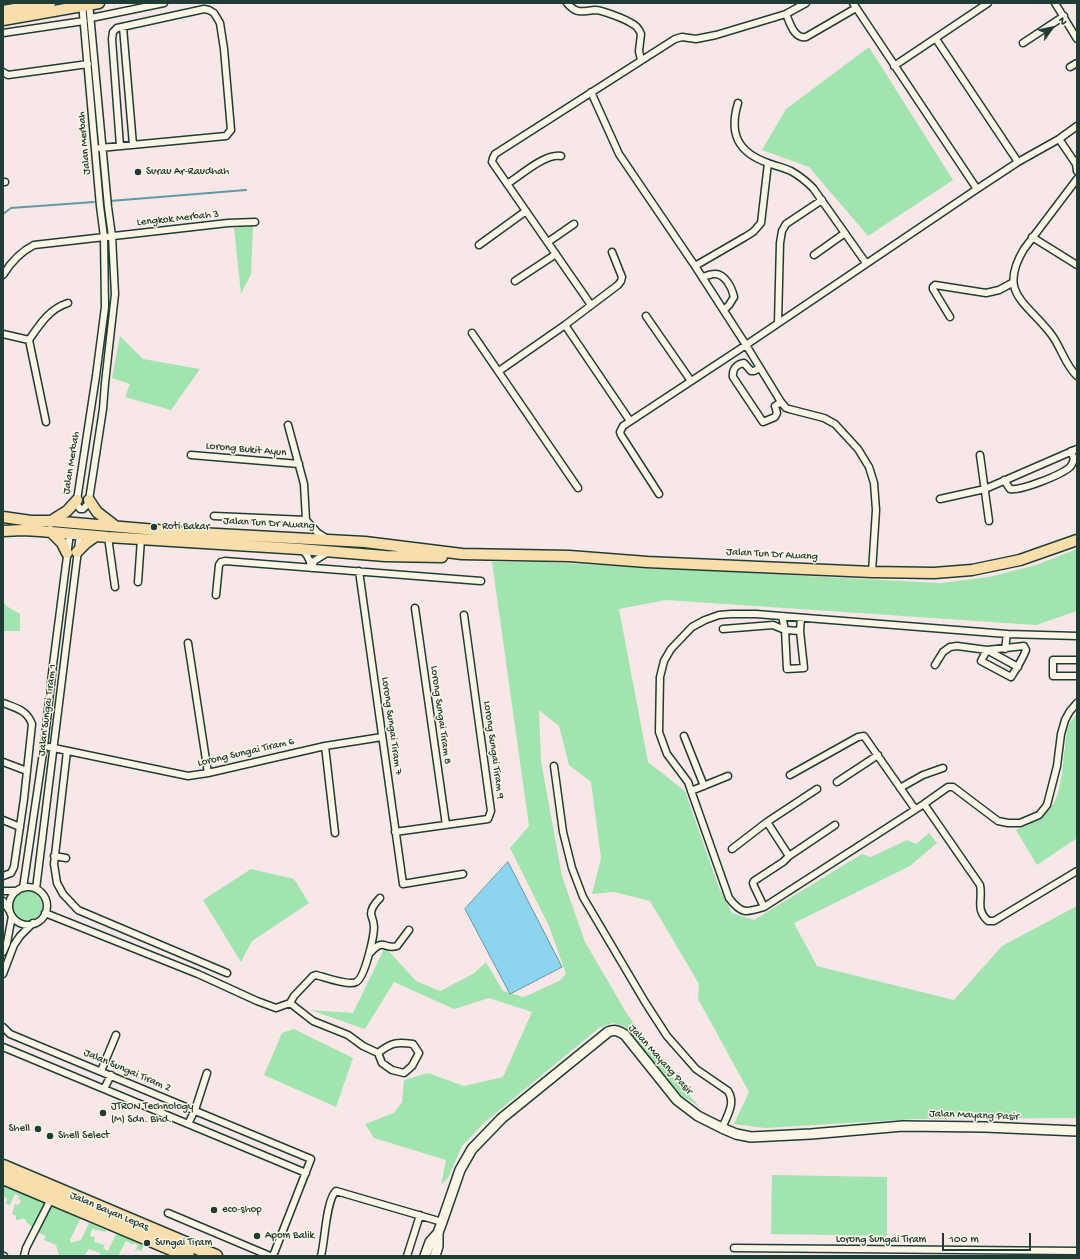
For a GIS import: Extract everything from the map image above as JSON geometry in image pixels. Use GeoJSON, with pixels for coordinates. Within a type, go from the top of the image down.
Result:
{"type":"FeatureCollection","features":[{"type":"Feature","properties":{"kind":"highway","name":"Jalan Bayan Lepas"},"geometry":{"type":"LineString","coordinates":[[3,1166],[216,1256]]}},
{"type":"Feature","properties":{"kind":"highway","name":"Jalan Bayan Lepas"},"geometry":{"type":"LineString","coordinates":[[3,1178],[188,1256]]}},
{"type":"Feature","properties":{"kind":"main road"},"geometry":{"type":"LineString","coordinates":[[3,11],[50,3]]}},
{"type":"Feature","properties":{"kind":"main road"},"geometry":{"type":"LineString","coordinates":[[3,20],[91,4]]}},
{"type":"Feature","properties":{"kind":"main road"},"geometry":{"type":"LineString","coordinates":[[77,500],[67,512],[50,526],[62,543],[72,553],[96,536]]}},
{"type":"Feature","properties":{"kind":"main road"},"geometry":{"type":"LineString","coordinates":[[89,500],[97,512],[115,526]]}},
{"type":"Feature","properties":{"kind":"main road","name":"Jalan Tun Dr Awang"},"geometry":{"type":"LineString","coordinates":[[3,517],[31,521],[75,534],[108,537],[301,543],[329,540],[372,543],[462,554],[569,556],[647,562],[872,572],[941,573],[998,566],[1077,540]]}},
{"type":"Feature","properties":{"kind":"main road","name":"Jalan Tun Dr Awang"},"geometry":{"type":"LineString","coordinates":[[3,531],[50,526],[115,526],[301,543],[330,552],[385,556],[442,557],[462,554]]}},
{"type":"Feature","properties":{"kind":"street"},"geometry":{"type":"LineString","coordinates":[[91,18],[164,3]]}},
{"type":"Feature","properties":{"kind":"street"},"geometry":{"type":"LineString","coordinates":[[567,3],[577,11],[582,12],[596,10],[631,22],[642,34],[639,51],[641,60]]}},
{"type":"Feature","properties":{"kind":"street"},"geometry":{"type":"LineString","coordinates":[[591,305],[492,162],[495,154],[675,39],[682,37],[696,39],[716,35],[786,14],[806,3]]}},
{"type":"Feature","properties":{"kind":"street"},"geometry":{"type":"LineString","coordinates":[[894,66],[988,3]]}},
{"type":"Feature","properties":{"kind":"street"},"geometry":{"type":"LineString","coordinates":[[1055,3],[1077,39]]}},
{"type":"Feature","properties":{"kind":"street","name":"Jalan Merbah"},"geometry":{"type":"LineString","coordinates":[[91,4],[102,148],[112,236],[115,294],[103,409],[89,500],[87,505],[83,509],[80,509],[77,500],[105,307],[104,237],[84,21],[91,4]]}},
{"type":"Feature","properties":{"kind":"street"},"geometry":{"type":"LineString","coordinates":[[786,14],[793,30],[802,38],[806,37],[854,5],[978,189]]}},
{"type":"Feature","properties":{"kind":"street"},"geometry":{"type":"LineString","coordinates":[[95,149],[226,136],[231,130],[224,49],[220,23],[214,13],[204,9],[115,30],[112,39],[120,146]]}},
{"type":"Feature","properties":{"kind":"street"},"geometry":{"type":"LineString","coordinates":[[1023,43],[1064,16]]}},
{"type":"Feature","properties":{"kind":"street"},"geometry":{"type":"LineString","coordinates":[[3,33],[84,21]]}},
{"type":"Feature","properties":{"kind":"street"},"geometry":{"type":"LineString","coordinates":[[123,27],[133,145]]}},
{"type":"Feature","properties":{"kind":"street"},"geometry":{"type":"LineString","coordinates":[[936,38],[1018,162]]}},
{"type":"Feature","properties":{"kind":"street"},"geometry":{"type":"LineString","coordinates":[[1070,67],[1077,63]]}},
{"type":"Feature","properties":{"kind":"street"},"geometry":{"type":"LineString","coordinates":[[3,72],[8,75],[88,64]]}},
{"type":"Feature","properties":{"kind":"street"},"geometry":{"type":"LineString","coordinates":[[591,92],[619,154],[724,310],[781,402],[789,410],[824,418],[835,424],[858,449],[869,467],[874,483],[876,510],[872,572]]}},
{"type":"Feature","properties":{"kind":"street"},"geometry":{"type":"LineString","coordinates":[[738,103],[734,121],[735,133],[741,145],[750,154],[768,163],[793,172],[803,178],[814,188],[866,263]]}},
{"type":"Feature","properties":{"kind":"street"},"geometry":{"type":"LineString","coordinates":[[659,494],[621,435],[621,429],[630,420],[746,345],[1018,162],[1059,139],[1077,126]]}},
{"type":"Feature","properties":{"kind":"street"},"geometry":{"type":"LineString","coordinates":[[1059,139],[1076,164],[1077,171]]}},
{"type":"Feature","properties":{"kind":"street"},"geometry":{"type":"LineString","coordinates":[[507,184],[546,159],[554,156],[561,156]]}},
{"type":"Feature","properties":{"kind":"street"},"geometry":{"type":"LineString","coordinates":[[695,266],[753,232],[761,223],[768,163]]}},
{"type":"Feature","properties":{"kind":"street"},"geometry":{"type":"LineString","coordinates":[[1077,179],[1032,237],[1016,261],[1012,283],[1020,300],[1051,334],[1070,368],[1077,376]]}},
{"type":"Feature","properties":{"kind":"street"},"geometry":{"type":"LineString","coordinates":[[778,323],[780,243],[782,231],[786,224],[822,200]]}},
{"type":"Feature","properties":{"kind":"street"},"geometry":{"type":"LineString","coordinates":[[479,245],[526,212]]}},
{"type":"Feature","properties":{"kind":"street","name":"Lengkok Merbah 3"},"geometry":{"type":"LineString","coordinates":[[3,275],[19,254],[34,245],[228,223],[255,222]]}},
{"type":"Feature","properties":{"kind":"street"},"geometry":{"type":"LineString","coordinates":[[548,242],[574,224]]}},
{"type":"Feature","properties":{"kind":"street"},"geometry":{"type":"LineString","coordinates":[[814,255],[845,233]]}},
{"type":"Feature","properties":{"kind":"street"},"geometry":{"type":"LineString","coordinates":[[1032,237],[1077,266]]}},
{"type":"Feature","properties":{"kind":"street"},"geometry":{"type":"LineString","coordinates":[[499,371],[565,325],[621,281],[622,277],[612,252]]}},
{"type":"Feature","properties":{"kind":"street"},"geometry":{"type":"LineString","coordinates":[[515,281],[556,254]]}},
{"type":"Feature","properties":{"kind":"street"},"geometry":{"type":"LineString","coordinates":[[702,277],[719,274],[728,282],[734,297],[724,310]]}},
{"type":"Feature","properties":{"kind":"street"},"geometry":{"type":"LineString","coordinates":[[950,317],[933,290],[935,285],[986,293],[999,290],[1012,283]]}},
{"type":"Feature","properties":{"kind":"street"},"geometry":{"type":"LineString","coordinates":[[46,422],[29,340],[53,310],[60,305],[68,303]]}},
{"type":"Feature","properties":{"kind":"street"},"geometry":{"type":"LineString","coordinates":[[646,316],[691,381]]}},
{"type":"Feature","properties":{"kind":"street"},"geometry":{"type":"LineString","coordinates":[[565,325],[630,420]]}},
{"type":"Feature","properties":{"kind":"street"},"geometry":{"type":"LineString","coordinates":[[472,333],[578,488]]}},
{"type":"Feature","properties":{"kind":"street"},"geometry":{"type":"LineString","coordinates":[[3,334],[29,340]]}},
{"type":"Feature","properties":{"kind":"street"},"geometry":{"type":"LineString","coordinates":[[760,368],[754,372],[751,371],[744,363],[734,370],[733,377],[763,422],[775,417],[777,413],[775,406],[781,402]]}},
{"type":"Feature","properties":{"kind":"street"},"geometry":{"type":"LineString","coordinates":[[288,425],[304,484],[308,522],[311,529],[301,543],[311,561],[312,568]]}},
{"type":"Feature","properties":{"kind":"street"},"geometry":{"type":"LineString","coordinates":[[940,500],[985,489],[1077,448]]}},
{"type":"Feature","properties":{"kind":"street"},"geometry":{"type":"LineString","coordinates":[[1004,480],[1010,489],[1015,490],[1046,480],[1072,466],[1074,459],[1071,451]]}},
{"type":"Feature","properties":{"kind":"street","name":"Lorong Bukit Ayun"},"geometry":{"type":"LineString","coordinates":[[191,455],[299,464]]}},
{"type":"Feature","properties":{"kind":"street"},"geometry":{"type":"LineString","coordinates":[[980,455],[989,521]]}},
{"type":"Feature","properties":{"kind":"street","name":"Jalan Tun Dr Awang"},"geometry":{"type":"LineString","coordinates":[[214,516],[308,522]]}},
{"type":"Feature","properties":{"kind":"street"},"geometry":{"type":"LineString","coordinates":[[308,522],[322,537],[329,540]]}},
{"type":"Feature","properties":{"kind":"street","name":"Jalan Sungai Tiram 1"},"geometry":{"type":"LineString","coordinates":[[23,888],[44,746],[52,665],[75,534]]}},
{"type":"Feature","properties":{"kind":"street","name":"Jalan Sungai Tiram 1"},"geometry":{"type":"LineString","coordinates":[[36,889],[53,747],[75,534]]}},
{"type":"Feature","properties":{"kind":"street"},"geometry":{"type":"LineString","coordinates":[[108,537],[116,587]]}},
{"type":"Feature","properties":{"kind":"street"},"geometry":{"type":"LineString","coordinates":[[138,582],[142,539]]}},
{"type":"Feature","properties":{"kind":"street"},"geometry":{"type":"LineString","coordinates":[[312,568],[314,561],[320,556],[330,552]]}},
{"type":"Feature","properties":{"kind":"street"},"geometry":{"type":"LineString","coordinates":[[216,594],[219,565],[221,562],[225,561],[481,581]]}},
{"type":"Feature","properties":{"kind":"street","name":"Lorong Sungai Tiram 7"},"geometry":{"type":"LineString","coordinates":[[359,571],[403,884],[463,874]]}},
{"type":"Feature","properties":{"kind":"street","name":"Lorong Sungai Tiram 8"},"geometry":{"type":"LineString","coordinates":[[415,608],[446,825]]}},
{"type":"Feature","properties":{"kind":"street","name":"Lorong Sungai Tiram 9"},"geometry":{"type":"LineString","coordinates":[[395,832],[488,819],[491,811],[464,615]]}},
{"type":"Feature","properties":{"kind":"street"},"geometry":{"type":"LineString","coordinates":[[1077,636],[1017,635],[782,616],[720,615],[705,620],[692,627],[671,649],[664,662],[660,677],[659,732],[667,754],[685,777],[691,791],[729,898],[735,906],[742,911],[751,912],[764,907],[948,787],[953,787],[998,821],[1020,823],[1039,815],[1047,805],[1057,766],[1061,734],[1065,720],[1077,703]]}},
{"type":"Feature","properties":{"kind":"street"},"geometry":{"type":"LineString","coordinates":[[782,616],[785,630],[787,669],[804,668],[800,631],[801,618]]}},
{"type":"Feature","properties":{"kind":"street"},"geometry":{"type":"LineString","coordinates":[[723,629],[773,626],[785,630],[800,631]]}},
{"type":"Feature","properties":{"kind":"street"},"geometry":{"type":"LineString","coordinates":[[1005,649],[1007,634]]}},
{"type":"Feature","properties":{"kind":"street"},"geometry":{"type":"LineString","coordinates":[[1017,635],[1017,647]]}},
{"type":"Feature","properties":{"kind":"street"},"geometry":{"type":"LineString","coordinates":[[188,643],[208,773]]}},
{"type":"Feature","properties":{"kind":"street"},"geometry":{"type":"LineString","coordinates":[[935,665],[943,652],[950,647],[957,646],[987,650],[1024,646],[1026,650],[1018,667],[1011,677],[981,661],[987,650]]}},
{"type":"Feature","properties":{"kind":"street"},"geometry":{"type":"LineString","coordinates":[[987,650],[1018,667]]}},
{"type":"Feature","properties":{"kind":"street"},"geometry":{"type":"LineString","coordinates":[[1077,660],[1053,660],[1053,676],[1077,676]]}},
{"type":"Feature","properties":{"kind":"street"},"geometry":{"type":"LineString","coordinates":[[3,703],[25,712],[30,718],[32,724],[24,799],[14,867],[10,872],[3,876]]}},
{"type":"Feature","properties":{"kind":"street"},"geometry":{"type":"LineString","coordinates":[[684,736],[704,786]]}},
{"type":"Feature","properties":{"kind":"street"},"geometry":{"type":"LineString","coordinates":[[790,775],[861,736],[866,738],[915,809]]}},
{"type":"Feature","properties":{"kind":"street","name":"Lorong Sungai Tiram 6"},"geometry":{"type":"LineString","coordinates":[[44,746],[188,776],[208,773],[325,746],[382,737]]}},
{"type":"Feature","properties":{"kind":"street"},"geometry":{"type":"LineString","coordinates":[[325,746],[334,833]]}},
{"type":"Feature","properties":{"kind":"street"},"geometry":{"type":"LineString","coordinates":[[67,751],[54,856],[54,872],[57,883],[63,894],[78,910],[226,973]]}},
{"type":"Feature","properties":{"kind":"street"},"geometry":{"type":"LineString","coordinates":[[837,782],[878,755]]}},
{"type":"Feature","properties":{"kind":"street"},"geometry":{"type":"LineString","coordinates":[[3,762],[27,771]]}},
{"type":"Feature","properties":{"kind":"street"},"geometry":{"type":"LineString","coordinates":[[554,766],[563,832],[572,868],[583,897],[645,1002],[667,1036],[696,1069],[728,1091],[732,1096],[732,1103],[722,1128]]}},
{"type":"Feature","properties":{"kind":"street"},"geometry":{"type":"LineString","coordinates":[[900,788],[923,775],[943,768]]}},
{"type":"Feature","properties":{"kind":"street"},"geometry":{"type":"LineString","coordinates":[[691,791],[728,776]]}},
{"type":"Feature","properties":{"kind":"street"},"geometry":{"type":"LineString","coordinates":[[732,849],[767,822],[817,789]]}},
{"type":"Feature","properties":{"kind":"street"},"geometry":{"type":"LineString","coordinates":[[924,804],[980,885],[980,910],[988,921],[994,921],[1077,871]]}},
{"type":"Feature","properties":{"kind":"street"},"geometry":{"type":"LineString","coordinates":[[3,820],[20,827]]}},
{"type":"Feature","properties":{"kind":"street"},"geometry":{"type":"LineString","coordinates":[[767,822],[789,856]]}},
{"type":"Feature","properties":{"kind":"street"},"geometry":{"type":"LineString","coordinates":[[764,907],[753,883],[783,862],[789,856],[835,826]]}},
{"type":"Feature","properties":{"kind":"street"},"geometry":{"type":"LineString","coordinates":[[54,856],[66,858]]}},
{"type":"Feature","properties":{"kind":"street"},"geometry":{"type":"LineString","coordinates":[[3,952],[7,943],[11,913],[10,900],[17,891],[23,888],[36,889],[44,897],[46,908],[45,914],[40,920],[33,924],[20,936],[14,945],[3,974]]}},
{"type":"Feature","properties":{"kind":"street"},"geometry":{"type":"LineString","coordinates":[[3,891],[17,891]]}},
{"type":"Feature","properties":{"kind":"street"},"geometry":{"type":"LineString","coordinates":[[45,914],[198,974],[276,1008],[290,1003],[294,996],[313,976],[316,975],[350,983],[356,982],[363,974],[369,954],[374,927],[371,914],[375,903],[380,898]]}},
{"type":"Feature","properties":{"kind":"street"},"geometry":{"type":"LineString","coordinates":[[3,901],[16,920],[21,923],[33,924]]}},
{"type":"Feature","properties":{"kind":"street"},"geometry":{"type":"LineString","coordinates":[[369,954],[376,946],[383,944],[394,947],[397,946],[409,930]]}},
{"type":"Feature","properties":{"kind":"street"},"geometry":{"type":"LineString","coordinates":[[290,1003],[313,1021],[348,1035],[363,1046],[378,1053],[382,1063],[392,1070],[404,1072],[412,1066],[419,1053],[413,1044],[398,1042],[388,1045],[378,1053]]}},
{"type":"Feature","properties":{"kind":"street","name":"Jalan Sungai Tiram 2"},"geometry":{"type":"LineString","coordinates":[[3,1027],[6,1033],[111,1075],[311,1159],[306,1173]]}},
{"type":"Feature","properties":{"kind":"street","name":"Jalan Mayang Pasir"},"geometry":{"type":"LineString","coordinates":[[435,1256],[438,1246],[438,1233],[460,1170],[472,1149],[502,1118],[583,1051],[608,1032],[613,1030],[618,1031],[625,1036],[677,1100],[698,1116],[736,1134],[751,1137],[811,1134],[903,1126],[985,1127],[1077,1131]]}},
{"type":"Feature","properties":{"kind":"street"},"geometry":{"type":"LineString","coordinates":[[101,1071],[116,1035]]}},
{"type":"Feature","properties":{"kind":"street"},"geometry":{"type":"LineString","coordinates":[[3,1047],[306,1173],[273,1256]]}},
{"type":"Feature","properties":{"kind":"street"},"geometry":{"type":"LineString","coordinates":[[188,1124],[195,1110],[207,1073]]}},
{"type":"Feature","properties":{"kind":"street"},"geometry":{"type":"LineString","coordinates":[[104,1089],[111,1075]]}},
{"type":"Feature","properties":{"kind":"street"},"geometry":{"type":"LineString","coordinates":[[321,1256],[329,1209],[333,1193],[336,1191],[442,1222]]}},
{"type":"Feature","properties":{"kind":"street"},"geometry":{"type":"LineString","coordinates":[[24,1256],[26,1248],[51,1199]]}},
{"type":"Feature","properties":{"kind":"street"},"geometry":{"type":"LineString","coordinates":[[168,1213],[270,1256]]}},
{"type":"Feature","properties":{"kind":"street"},"geometry":{"type":"LineString","coordinates":[[407,1256],[420,1215]]}},
{"type":"Feature","properties":{"kind":"street","name":"Jalan Mayang Pasir"},"geometry":{"type":"LineString","coordinates":[[425,1256],[430,1242],[438,1233]]}},
{"type":"Feature","properties":{"kind":"street","name":"Lorong Sungai Tiram"},"geometry":{"type":"LineString","coordinates":[[734,1248],[987,1253],[1077,1251]]}},
{"type":"Feature","properties":{"kind":"green space"},"geometry":{"type":"Polygon","coordinates":[[[869,47],[953,180],[868,236],[809,167],[762,150],[786,109],[869,47]]]}},
{"type":"Feature","properties":{"kind":"green space"},"geometry":{"type":"Polygon","coordinates":[[[253,226],[251,274],[241,294],[234,228],[253,226]]]}},
{"type":"Feature","properties":{"kind":"green space"},"geometry":{"type":"Polygon","coordinates":[[[120,336],[143,359],[200,369],[171,410],[125,397],[130,384],[112,378],[120,336]]]}},
{"type":"Feature","properties":{"kind":"green space"},"geometry":{"type":"Polygon","coordinates":[[[1077,549],[1077,611],[1036,625],[666,600],[619,609],[648,762],[685,791],[719,888],[732,913],[754,920],[862,854],[871,857],[907,840],[916,844],[929,833],[937,843],[910,866],[794,923],[817,966],[954,1000],[1002,946],[1077,906],[1077,1118],[916,1119],[765,1128],[734,1124],[749,1092],[698,999],[699,984],[650,901],[614,892],[592,894],[601,858],[591,782],[569,765],[559,726],[539,710],[541,761],[562,876],[585,942],[627,1014],[674,1079],[700,1107],[682,1096],[624,1026],[613,1023],[599,1028],[485,1122],[462,1146],[448,1178],[441,1185],[446,1160],[374,1138],[365,1124],[394,1113],[402,1102],[404,1080],[428,1073],[464,1086],[503,1077],[532,1012],[489,998],[454,1009],[394,982],[365,1029],[310,1010],[353,1013],[385,947],[416,981],[440,991],[473,974],[486,962],[503,991],[524,997],[559,981],[566,974],[549,926],[510,848],[529,826],[492,562],[542,562],[940,583],[989,577],[1036,565],[1077,549]]]}},
{"type":"Feature","properties":{"kind":"green space"},"geometry":{"type":"Polygon","coordinates":[[[3,602],[8,607],[20,614],[20,631],[3,631],[3,602]]]}},
{"type":"Feature","properties":{"kind":"green space"},"geometry":{"type":"Polygon","coordinates":[[[1077,714],[1077,838],[1037,865],[1016,830],[1043,816],[1051,808],[1056,799],[1061,777],[1066,734],[1068,726],[1077,714]]]}},
{"type":"Feature","properties":{"kind":"green space"},"geometry":{"type":"Polygon","coordinates":[[[251,869],[294,879],[309,903],[252,941],[241,962],[203,900],[251,869]]]}},
{"type":"Feature","properties":{"kind":"green space"},"geometry":{"type":"Polygon","coordinates":[[[27,891],[38,895],[42,906],[38,917],[27,921],[16,917],[12,906],[16,895],[27,891]]]}},
{"type":"Feature","properties":{"kind":"green space"},"geometry":{"type":"Polygon","coordinates":[[[294,1029],[353,1058],[336,1107],[264,1075],[282,1033],[294,1029]]]}},
{"type":"Feature","properties":{"kind":"green space"},"geometry":{"type":"Polygon","coordinates":[[[772,1175],[887,1177],[887,1236],[771,1234],[772,1175]]]}},
{"type":"Feature","properties":{"kind":"green space"},"geometry":{"type":"Polygon","coordinates":[[[3,1185],[81,1217],[70,1240],[71,1243],[81,1240],[89,1223],[106,1230],[105,1232],[92,1229],[90,1236],[95,1237],[94,1242],[105,1245],[103,1248],[108,1251],[116,1234],[126,1236],[144,1246],[141,1251],[137,1249],[136,1252],[135,1251],[138,1245],[134,1243],[133,1245],[126,1241],[118,1256],[100,1256],[100,1253],[89,1249],[84,1256],[59,1256],[56,1245],[44,1240],[46,1236],[39,1233],[26,1222],[26,1220],[22,1218],[21,1220],[16,1220],[16,1216],[12,1214],[15,1204],[19,1205],[21,1200],[18,1199],[19,1196],[15,1194],[10,1205],[6,1204],[7,1198],[3,1196],[3,1185]]]}},
{"type":"Feature","properties":{"kind":"water"},"geometry":{"type":"Polygon","coordinates":[[[508,862],[562,967],[510,994],[465,909],[508,862]]]}},
{"type":"Feature","properties":{"kind":"waterway"},"geometry":{"type":"LineString","coordinates":[[110,201],[246,190]]}},
{"type":"Feature","properties":{"kind":"waterway"},"geometry":{"type":"LineString","coordinates":[[3,214],[11,208],[94,202]]}},
{"type":"Feature","properties":{"kind":"place","name":"Surau Ar-Raudhah"},"geometry":{"type":"Point","coordinates":[138,172]}},
{"type":"Feature","properties":{"kind":"place","name":"Roti Bakar"},"geometry":{"type":"Point","coordinates":[154,527]}},
{"type":"Feature","properties":{"kind":"place","name":"JTRON Technology (M) Sdn. Bhd."},"geometry":{"type":"Point","coordinates":[103,1113]}},
{"type":"Feature","properties":{"kind":"place","name":"Shell"},"geometry":{"type":"Point","coordinates":[38,1129]}},
{"type":"Feature","properties":{"kind":"place","name":"Shell Select"},"geometry":{"type":"Point","coordinates":[50,1136]}},
{"type":"Feature","properties":{"kind":"place","name":"eco-shop"},"geometry":{"type":"Point","coordinates":[214,1210]}},
{"type":"Feature","properties":{"kind":"place","name":"Apom Balik"},"geometry":{"type":"Point","coordinates":[257,1236]}},
{"type":"Feature","properties":{"kind":"place","name":"Sungai Tiram"},"geometry":{"type":"Point","coordinates":[147,1243]}}]}
